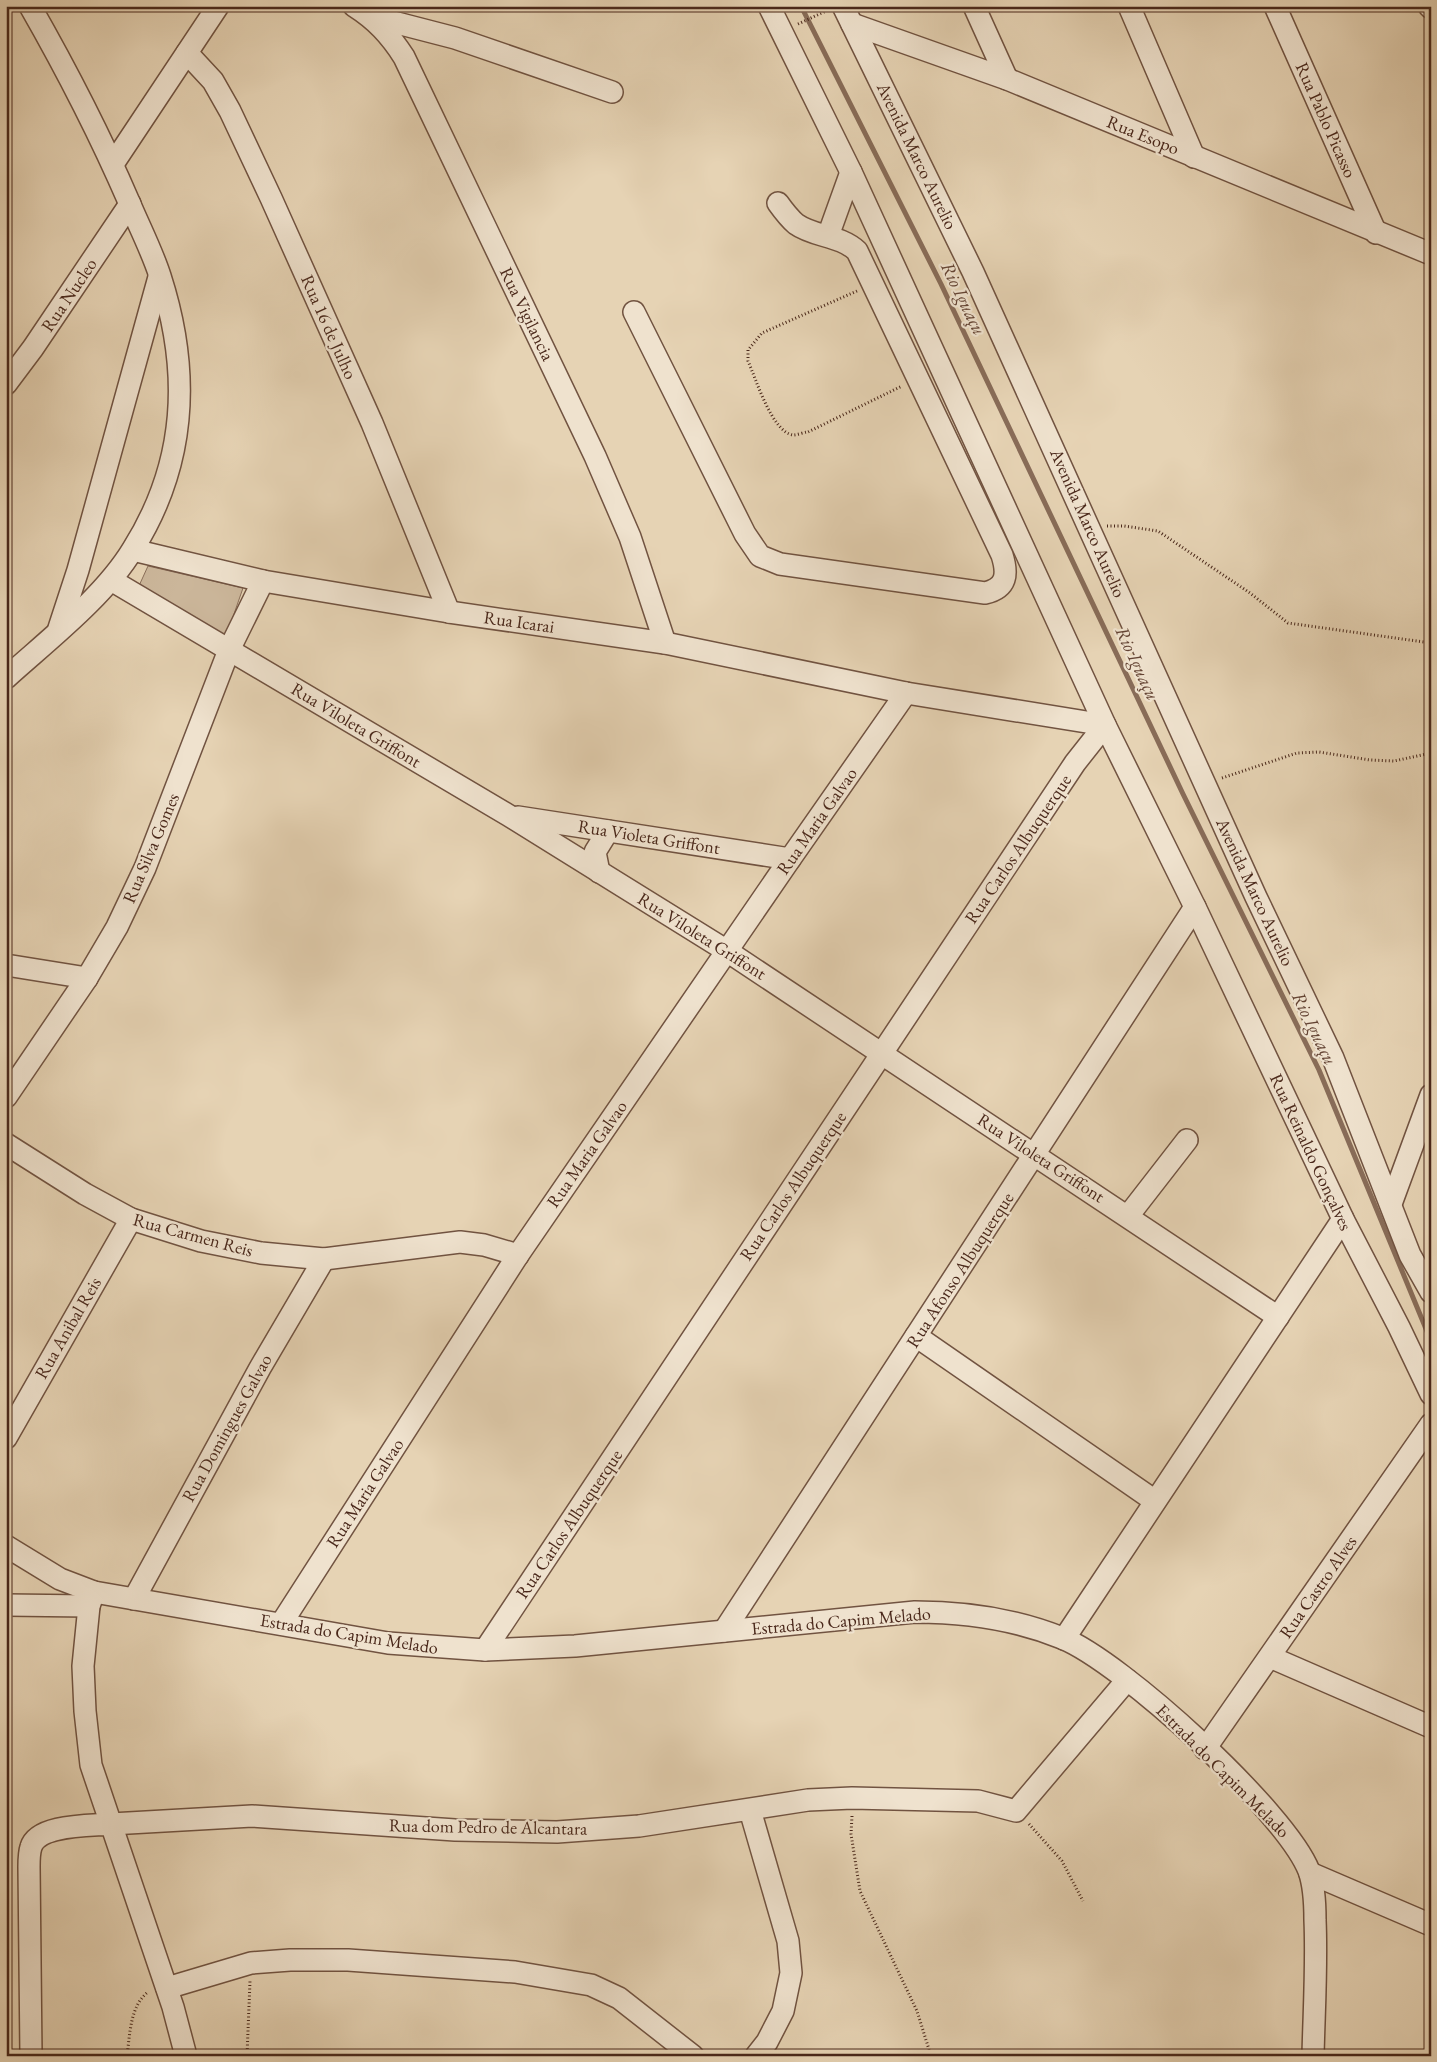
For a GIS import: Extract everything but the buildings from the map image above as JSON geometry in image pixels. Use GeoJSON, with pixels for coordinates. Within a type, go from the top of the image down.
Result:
{"type":"FeatureCollection","features":[{"type":"Feature","properties":{"kind":"street"},"geometry":{"type":"LineString","coordinates":[[6,678],[111,580],[133,550],[162,490],[176,446],[180,400],[179,356],[160,275],[112,164],[30,6]]}},
{"type":"Feature","properties":{"kind":"street"},"geometry":{"type":"LineString","coordinates":[[112,164],[218,6]]}},
{"type":"Feature","properties":{"kind":"street"},"geometry":{"type":"LineString","coordinates":[[769,6],[851,172],[828,236]]}},
{"type":"Feature","properties":{"kind":"street"},"geometry":{"type":"LineString","coordinates":[[974,6],[1007,80]]}},
{"type":"Feature","properties":{"kind":"street"},"geometry":{"type":"LineString","coordinates":[[1129,6],[1194,156]]}},
{"type":"Feature","properties":{"kind":"street","name":"Rua Pablo Picasso"},"geometry":{"type":"LineString","coordinates":[[1275,6],[1376,233]]}},
{"type":"Feature","properties":{"kind":"street"},"geometry":{"type":"LineString","coordinates":[[362,11],[455,38],[612,92]]}},
{"type":"Feature","properties":{"kind":"street","name":"Rua Vigilancia"},"geometry":{"type":"LineString","coordinates":[[362,11],[390,35],[404,57],[595,456],[630,537],[664,643]]}},
{"type":"Feature","properties":{"kind":"street","name":"Rua Esopo"},"geometry":{"type":"LineString","coordinates":[[843,13],[1431,254]]}},
{"type":"Feature","properties":{"kind":"street","name":"Avenida Marco Aurelio"},"geometry":{"type":"LineString","coordinates":[[843,13],[973,272],[1256,897],[1333,1058],[1410,1255],[1431,1292]]}},
{"type":"Feature","properties":{"kind":"street","name":"Rua 16 de Julho"},"geometry":{"type":"LineString","coordinates":[[187,53],[213,81],[230,111],[271,198],[372,423],[450,612]]}},
{"type":"Feature","properties":{"kind":"street","name":"Rua Reinaldo Gonçalves"},"geometry":{"type":"LineString","coordinates":[[851,172],[1105,724],[1195,907],[1343,1219],[1431,1394]]}},
{"type":"Feature","properties":{"kind":"street"},"geometry":{"type":"LineString","coordinates":[[634,312],[745,534],[760,556],[780,564],[985,593],[995,591],[1002,585],[1006,577],[1002,556],[917,379],[874,283],[857,251],[850,244],[796,224],[778,203]]}},
{"type":"Feature","properties":{"kind":"street","name":"Rua Nucleo"},"geometry":{"type":"LineString","coordinates":[[6,384],[33,348],[130,204]]}},
{"type":"Feature","properties":{"kind":"street"},"geometry":{"type":"LineString","coordinates":[[57,632],[80,561],[160,275]]}},
{"type":"Feature","properties":{"kind":"street","name":"Rua Icarai"},"geometry":{"type":"LineString","coordinates":[[133,550],[262,581],[450,612],[664,643],[906,694],[1105,724]]}},
{"type":"Feature","properties":{"kind":"street","name":"Rua Viloleta Griffont"},"geometry":{"type":"LineString","coordinates":[[111,580],[508,816],[727,950],[1278,1317]]}},
{"type":"Feature","properties":{"kind":"street","name":"Rua Silva Gomes"},"geometry":{"type":"LineString","coordinates":[[6,1097],[87,978],[117,927],[145,868],[229,650],[262,581]]}},
{"type":"Feature","properties":{"kind":"street","name":"Rua Maria Galvao"},"geometry":{"type":"LineString","coordinates":[[281,1624],[518,1255],[727,950],[906,694]]}},
{"type":"Feature","properties":{"kind":"street","name":"Rua Carlos Albuquerque"},"geometry":{"type":"LineString","coordinates":[[485,1650],[1075,763],[1105,724]]}},
{"type":"Feature","properties":{"kind":"street","name":"Rua Violeta Griffont"},"geometry":{"type":"LineString","coordinates":[[508,816],[790,859]]}},
{"type":"Feature","properties":{"kind":"street"},"geometry":{"type":"LineString","coordinates":[[599,872],[595,852],[608,831]]}},
{"type":"Feature","properties":{"kind":"street","name":"Rua Afonso Albuquerque"},"geometry":{"type":"LineString","coordinates":[[724,1631],[1036,1155],[1195,907]]}},
{"type":"Feature","properties":{"kind":"street"},"geometry":{"type":"LineString","coordinates":[[6,965],[87,978]]}},
{"type":"Feature","properties":{"kind":"street"},"geometry":{"type":"LineString","coordinates":[[1391,1204],[1431,1095]]}},
{"type":"Feature","properties":{"kind":"street"},"geometry":{"type":"LineString","coordinates":[[1128,1216],[1187,1140]]}},
{"type":"Feature","properties":{"kind":"street","name":"Rua Carmen Reis"},"geometry":{"type":"LineString","coordinates":[[6,1144],[85,1194],[131,1219],[201,1241],[261,1253],[324,1259],[460,1242],[484,1245],[518,1255]]}},
{"type":"Feature","properties":{"kind":"street","name":"Rua Anibal Reis"},"geometry":{"type":"LineString","coordinates":[[6,1438],[131,1219]]}},
{"type":"Feature","properties":{"kind":"street"},"geometry":{"type":"LineString","coordinates":[[1064,1638],[1343,1219]]}},
{"type":"Feature","properties":{"kind":"street","name":"Rua Domingues Galvao"},"geometry":{"type":"LineString","coordinates":[[134,1599],[260,1368],[324,1259]]}},
{"type":"Feature","properties":{"kind":"street"},"geometry":{"type":"LineString","coordinates":[[916,1336],[1155,1501]]}},
{"type":"Feature","properties":{"kind":"street","name":"Rua Castro Alves"},"geometry":{"type":"LineString","coordinates":[[1206,1749],[1431,1424]]}},
{"type":"Feature","properties":{"kind":"street"},"geometry":{"type":"LineString","coordinates":[[6,1546],[92,1599],[83,1666],[90,1765],[182,2036],[186,2056]]}},
{"type":"Feature","properties":{"kind":"street","name":"Estrada do Capim Melado"},"geometry":{"type":"LineString","coordinates":[[6,1605],[92,1599],[134,1599],[388,1643],[485,1650],[575,1646],[915,1612],[955,1612],[1029,1626],[1064,1638],[1097,1658],[1127,1680],[1206,1749],[1270,1814],[1294,1843],[1310,1872],[1315,1907],[1316,1947],[1313,2056]]}},
{"type":"Feature","properties":{"kind":"street"},"geometry":{"type":"LineString","coordinates":[[1270,1657],[1431,1727]]}},
{"type":"Feature","properties":{"kind":"street"},"geometry":{"type":"LineString","coordinates":[[1016,1811],[1127,1680]]}},
{"type":"Feature","properties":{"kind":"street","name":"Rua dom Pedro de Alcantara"},"geometry":{"type":"LineString","coordinates":[[31,2056],[29,1867],[31,1846],[40,1833],[47,1831],[111,1824],[268,1816],[455,1830],[557,1832],[639,1826],[808,1800],[852,1798],[978,1801],[1016,1811]]}},
{"type":"Feature","properties":{"kind":"street"},"geometry":{"type":"LineString","coordinates":[[750,1810],[788,1941],[791,1973],[783,2011],[767,2042],[756,2056]]}},
{"type":"Feature","properties":{"kind":"street"},"geometry":{"type":"LineString","coordinates":[[1310,1872],[1431,1925]]}},
{"type":"Feature","properties":{"kind":"street"},"geometry":{"type":"LineString","coordinates":[[166,1988],[251,1963],[348,1960],[515,1972],[560,1978],[591,1985],[620,1998],[694,2056]]}},
{"type":"Feature","properties":{"kind":"path"},"geometry":{"type":"LineString","coordinates":[[790,28],[843,13]]}},
{"type":"Feature","properties":{"kind":"path"},"geometry":{"type":"LineString","coordinates":[[874,283],[762,333],[753,342],[748,350],[748,361],[774,421],[781,430],[794,435],[808,432],[917,379]]}},
{"type":"Feature","properties":{"kind":"path"},"geometry":{"type":"LineString","coordinates":[[1089,526],[1124,526],[1158,531],[1250,593],[1288,623],[1431,643]]}},
{"type":"Feature","properties":{"kind":"path"},"geometry":{"type":"LineString","coordinates":[[1206,783],[1297,753],[1319,752],[1370,760],[1394,761],[1431,753]]}},
{"type":"Feature","properties":{"kind":"path"},"geometry":{"type":"LineString","coordinates":[[852,1798],[851,1834],[860,1891],[917,2011],[931,2056]]}},
{"type":"Feature","properties":{"kind":"path"},"geometry":{"type":"LineString","coordinates":[[1016,1811],[1062,1861],[1083,1901]]}},
{"type":"Feature","properties":{"kind":"path"},"geometry":{"type":"LineString","coordinates":[[247,2056],[251,1963]]}},
{"type":"Feature","properties":{"kind":"path"},"geometry":{"type":"LineString","coordinates":[[127,2056],[137,2004],[148,1992],[166,1988]]}},
{"type":"Feature","properties":{"kind":"shaded area"},"geometry":{"type":"Polygon","coordinates":[[[148,566],[243,588],[226,637],[138,588],[148,566]]]}},
{"type":"Feature","properties":{"kind":"waterway","name":"Rio Iguaçu"},"geometry":{"type":"LineString","coordinates":[[801,6],[941,284],[1183,794],[1319,1070],[1431,1341]]}}]}
